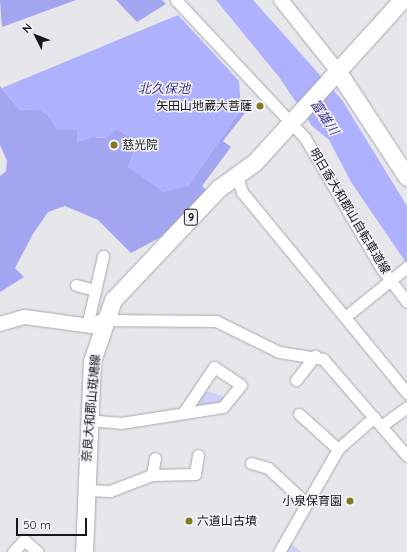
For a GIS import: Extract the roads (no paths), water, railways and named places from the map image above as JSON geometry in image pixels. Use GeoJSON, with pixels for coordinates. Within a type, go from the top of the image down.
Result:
{"type":"FeatureCollection","features":[{"type":"Feature","properties":{"kind":"main road","name":"奈良大和郡山斑鳩線"},"geometry":{"type":"LineString","coordinates":[[84,552],[84,490],[92,361],[104,320],[127,282],[219,188],[255,162],[334,71],[402,0]]}},
{"type":"Feature","properties":{"kind":"main road"},"geometry":{"type":"LineString","coordinates":[[334,71],[407,177]]}},
{"type":"Feature","properties":{"kind":"street","name":"明日香大和郡山自転車道線"},"geometry":{"type":"LineString","coordinates":[[176,0],[290,120],[305,138],[367,244],[407,302]]}},
{"type":"Feature","properties":{"kind":"street"},"geometry":{"type":"LineString","coordinates":[[281,0],[334,71]]}},
{"type":"Feature","properties":{"kind":"street"},"geometry":{"type":"LineString","coordinates":[[237,176],[242,192],[407,393]]}},
{"type":"Feature","properties":{"kind":"street"},"geometry":{"type":"LineString","coordinates":[[87,326],[103,256]]}},
{"type":"Feature","properties":{"kind":"street"},"geometry":{"type":"LineString","coordinates":[[345,317],[407,267]]}},
{"type":"Feature","properties":{"kind":"street"},"geometry":{"type":"LineString","coordinates":[[76,286],[95,290]]}},
{"type":"Feature","properties":{"kind":"street"},"geometry":{"type":"LineString","coordinates":[[0,324],[25,317],[87,326],[104,320],[216,321],[279,352],[315,356],[331,365],[374,416],[385,423],[407,456]]}},
{"type":"Feature","properties":{"kind":"street"},"geometry":{"type":"LineString","coordinates":[[296,380],[315,356]]}},
{"type":"Feature","properties":{"kind":"street"},"geometry":{"type":"LineString","coordinates":[[88,420],[121,423],[223,407],[241,385],[214,367],[184,412]]}},
{"type":"Feature","properties":{"kind":"street"},"geometry":{"type":"LineString","coordinates":[[385,423],[407,407]]}},
{"type":"Feature","properties":{"kind":"street"},"geometry":{"type":"LineString","coordinates":[[299,414],[338,449]]}},
{"type":"Feature","properties":{"kind":"street"},"geometry":{"type":"LineString","coordinates":[[279,552],[305,502],[338,449],[374,416]]}},
{"type":"Feature","properties":{"kind":"street"},"geometry":{"type":"LineString","coordinates":[[84,490],[110,491],[152,475],[195,474],[198,455]]}},
{"type":"Feature","properties":{"kind":"street"},"geometry":{"type":"LineString","coordinates":[[152,475],[155,458]]}},
{"type":"Feature","properties":{"kind":"street"},"geometry":{"type":"LineString","coordinates":[[251,463],[268,468],[305,502]]}},
{"type":"Feature","properties":{"kind":"street"},"geometry":{"type":"LineString","coordinates":[[13,552],[24,540],[38,552]]}},
{"type":"Feature","properties":{"kind":"water","name":"富雄川"},"geometry":{"type":"Polygon","coordinates":[[[216,0],[253,0],[342,100],[407,206],[407,264],[351,182],[329,140],[312,126],[279,77],[216,0]]]}},
{"type":"Feature","properties":{"kind":"water","name":"北久保池"},"geometry":{"type":"Polygon","coordinates":[[[178,15],[239,81],[241,109],[188,186],[163,192],[128,167],[138,142],[117,129],[107,138],[92,137],[77,143],[77,130],[58,130],[48,115],[39,109],[20,110],[2,88],[178,15]]]}},
{"type":"Feature","properties":{"kind":"place","name":"矢田山地蔵大菩薩"},"geometry":{"type":"Point","coordinates":[260,106]}},
{"type":"Feature","properties":{"kind":"place","name":"慈光院"},"geometry":{"type":"Point","coordinates":[114,145]}},
{"type":"Feature","properties":{"kind":"place","name":"小泉保育園"},"geometry":{"type":"Point","coordinates":[350,501]}},
{"type":"Feature","properties":{"kind":"place","name":"六道山古墳"},"geometry":{"type":"Point","coordinates":[189,521]}}]}
